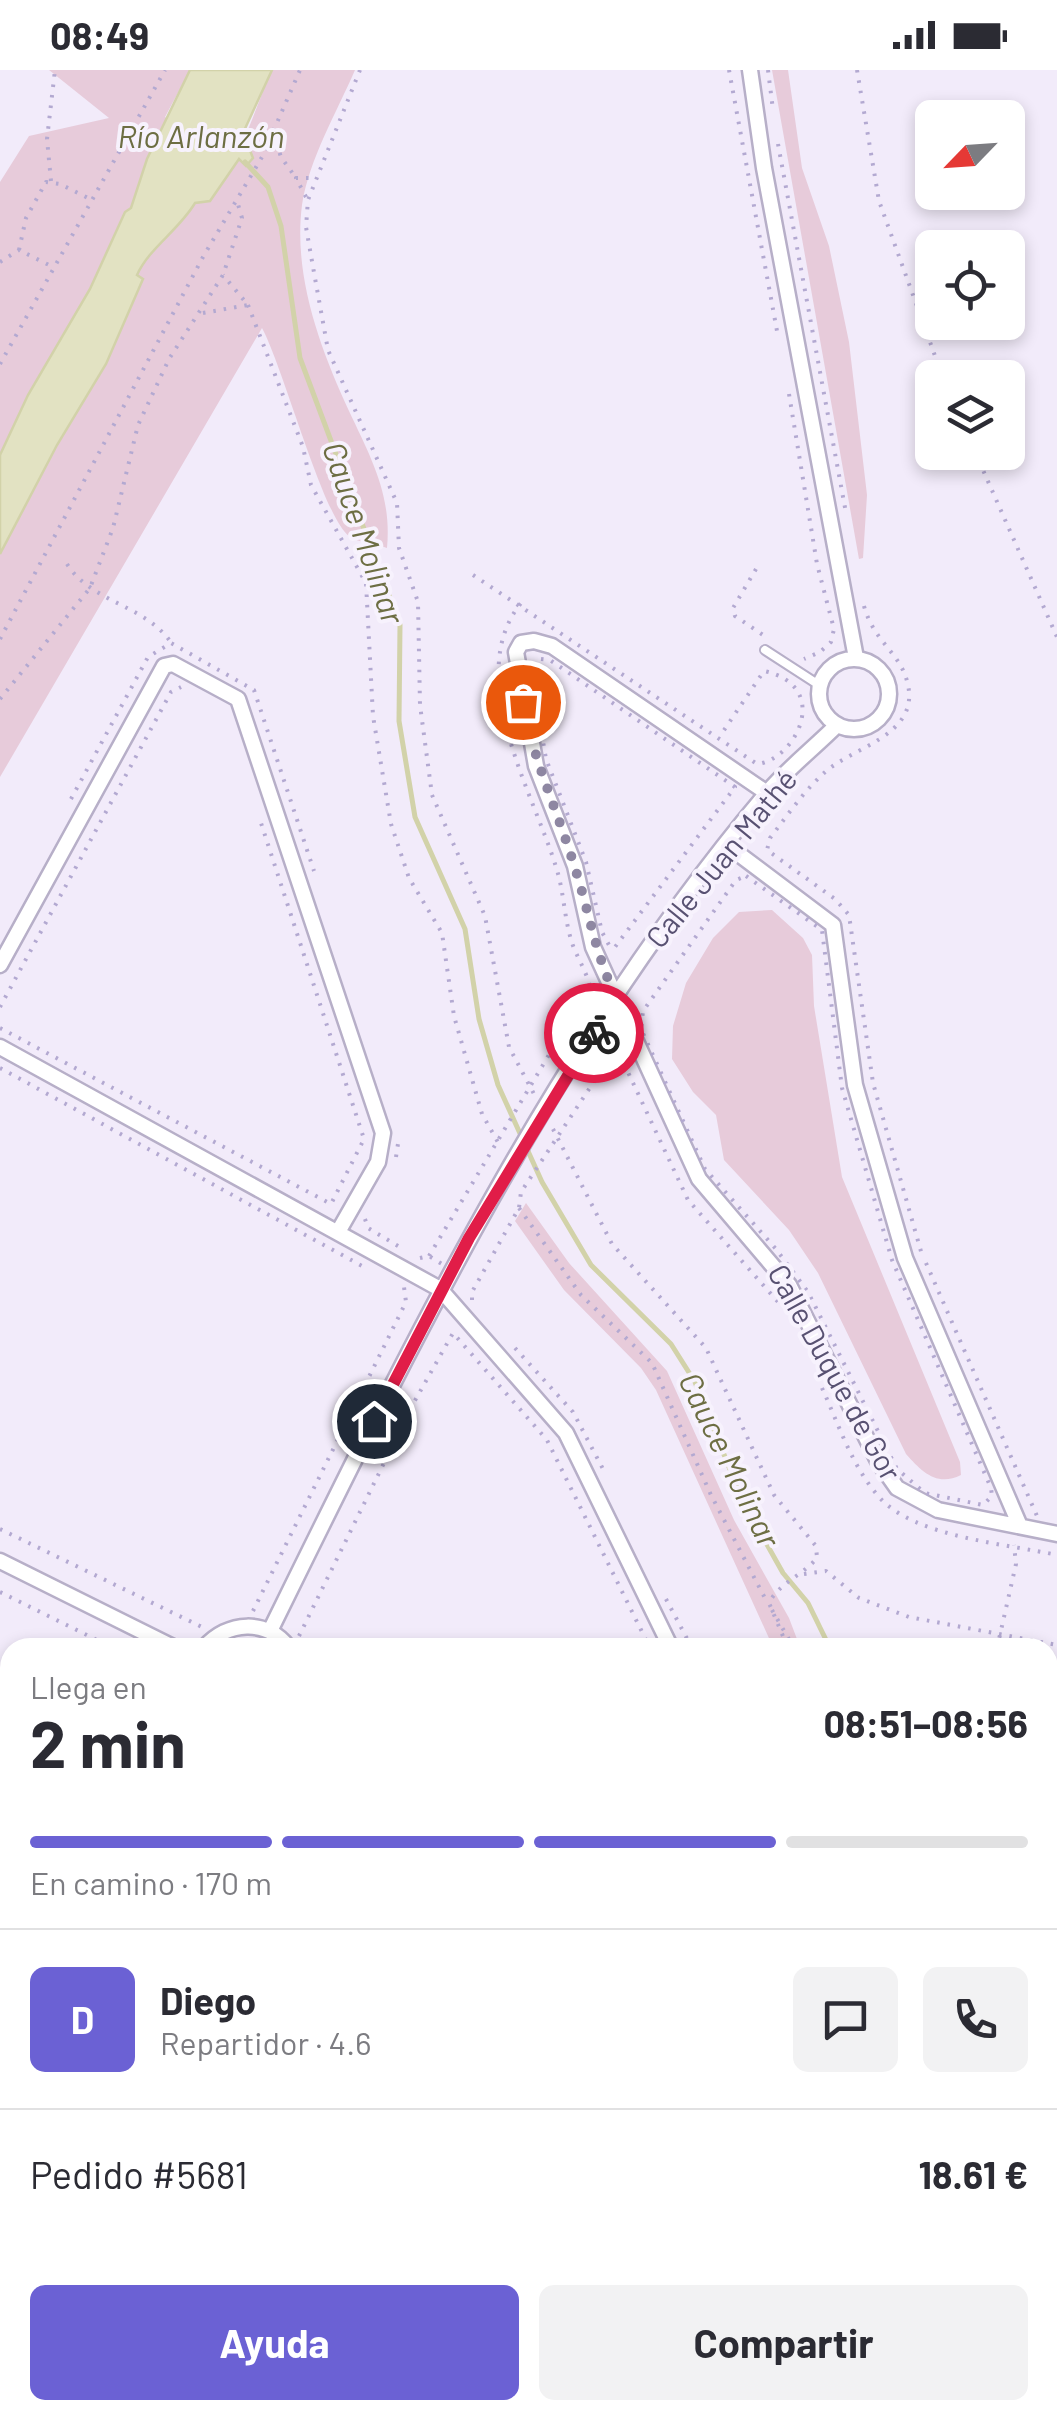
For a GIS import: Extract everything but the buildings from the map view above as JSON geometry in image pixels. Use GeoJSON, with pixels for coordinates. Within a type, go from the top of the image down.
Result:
{"type":"FeatureCollection","features":[{"type":"Feature","properties":{"kind":"street"},"geometry":{"type":"LineString","coordinates":[[750,70],[766,180],[856,658]]}},
{"type":"Feature","properties":{"kind":"street","name":"Calle Duque de Gor"},"geometry":{"type":"LineString","coordinates":[[767,793],[552,646],[522,643],[516,665],[536,766],[575,866],[593,946],[688,1160],[706,1188],[762,1247],[790,1285],[887,1476],[921,1504],[1057,1534]]}},
{"type":"Feature","properties":{"kind":"street"},"geometry":{"type":"LineString","coordinates":[[856,658],[877,666],[889,686],[886,709],[870,726],[848,729],[837,725],[822,708],[820,685],[833,664],[856,658]]}},
{"type":"Feature","properties":{"kind":"street"},"geometry":{"type":"LineString","coordinates":[[0,966],[164,666],[173,664],[238,699],[383,1133],[378,1162],[338,1232]]}},
{"type":"Feature","properties":{"kind":"street","name":"Calle Juan Mathé"},"geometry":{"type":"LineString","coordinates":[[270,1630],[440,1290],[534,1125],[616,998],[767,793],[837,725]]}},
{"type":"Feature","properties":{"kind":"street"},"geometry":{"type":"LineString","coordinates":[[728,846],[833,924],[855,1084],[896,1232],[1020,1526]]}},
{"type":"Feature","properties":{"kind":"street"},"geometry":{"type":"LineString","coordinates":[[0,1047],[440,1290],[566,1434],[666,1638]]}},
{"type":"Feature","properties":{"kind":"street"},"geometry":{"type":"LineString","coordinates":[[0,1561],[155,1638]]}},
{"type":"Feature","properties":{"kind":"street"},"geometry":{"type":"LineString","coordinates":[[215,1638],[236,1627],[270,1630],[279,1638]]}},
{"type":"Feature","properties":{"kind":"lane"},"geometry":{"type":"LineString","coordinates":[[765,650],[820,685]]}},
{"type":"Feature","properties":{"kind":"path"},"geometry":{"type":"LineString","coordinates":[[51,181],[47,139],[56,70]]}},
{"type":"Feature","properties":{"kind":"path"},"geometry":{"type":"LineString","coordinates":[[0,362],[164,70]]}},
{"type":"Feature","properties":{"kind":"path"},"geometry":{"type":"LineString","coordinates":[[0,639],[262,157],[300,70]]}},
{"type":"Feature","properties":{"kind":"path"},"geometry":{"type":"LineString","coordinates":[[360,70],[314,178],[306,227],[328,350],[398,503],[399,548],[418,602],[420,704],[432,795],[485,916],[508,1047],[612,1244],[706,1348],[774,1494],[816,1546],[817,1558],[804,1574],[776,1590],[769,1604]]}},
{"type":"Feature","properties":{"kind":"path"},"geometry":{"type":"LineString","coordinates":[[730,70],[778,336]]}},
{"type":"Feature","properties":{"kind":"path"},"geometry":{"type":"LineString","coordinates":[[768,70],[774,120]]}},
{"type":"Feature","properties":{"kind":"path"},"geometry":{"type":"LineString","coordinates":[[857,70],[879,201],[937,360]]}},
{"type":"Feature","properties":{"kind":"path"},"geometry":{"type":"LineString","coordinates":[[273,132],[281,158],[308,200]]}},
{"type":"Feature","properties":{"kind":"path"},"geometry":{"type":"LineString","coordinates":[[776,137],[848,525]]}},
{"type":"Feature","properties":{"kind":"path"},"geometry":{"type":"LineString","coordinates":[[296,178],[314,178]]}},
{"type":"Feature","properties":{"kind":"path"},"geometry":{"type":"LineString","coordinates":[[51,181],[92,200]]}},
{"type":"Feature","properties":{"kind":"path"},"geometry":{"type":"LineString","coordinates":[[0,262],[19,250],[40,190],[51,181]]}},
{"type":"Feature","properties":{"kind":"path"},"geometry":{"type":"LineString","coordinates":[[0,699],[90,588],[113,528],[138,425],[169,359],[223,275],[242,218],[237,201]]}},
{"type":"Feature","properties":{"kind":"path"},"geometry":{"type":"LineString","coordinates":[[19,250],[53,267]]}},
{"type":"Feature","properties":{"kind":"path"},"geometry":{"type":"LineString","coordinates":[[223,275],[248,304],[303,448],[310,486],[366,583],[373,716],[391,824],[409,878],[442,933],[454,1016],[482,1114],[500,1144]]}},
{"type":"Feature","properties":{"kind":"path"},"geometry":{"type":"LineString","coordinates":[[201,314],[248,304]]}},
{"type":"Feature","properties":{"kind":"path"},"geometry":{"type":"LineString","coordinates":[[155,350],[169,359]]}},
{"type":"Feature","properties":{"kind":"path"},"geometry":{"type":"LineString","coordinates":[[788,390],[821,582],[834,629],[831,642],[820,652],[802,659],[791,655]]}},
{"type":"Feature","properties":{"kind":"path"},"geometry":{"type":"LineString","coordinates":[[983,470],[1057,637]]}},
{"type":"Feature","properties":{"kind":"path"},"geometry":{"type":"LineString","coordinates":[[68,564],[90,588],[160,628],[171,643],[254,690],[319,886]]}},
{"type":"Feature","properties":{"kind":"path"},"geometry":{"type":"LineString","coordinates":[[756,570],[733,608],[735,616],[774,643]]}},
{"type":"Feature","properties":{"kind":"path"},"geometry":{"type":"LineString","coordinates":[[473,575],[763,765],[800,728],[805,708],[801,696],[793,686],[764,672],[720,736]]}},
{"type":"Feature","properties":{"kind":"path"},"geometry":{"type":"LineString","coordinates":[[860,592],[875,638],[903,670],[909,694],[905,712],[883,738],[822,774],[770,838],[767,850],[836,899],[849,915],[873,1084],[922,1255],[1038,1519]]}},
{"type":"Feature","properties":{"kind":"path"},"geometry":{"type":"LineString","coordinates":[[369,1212],[365,1218],[368,1228],[425,1259],[500,1144],[590,986],[572,942],[556,866],[521,783],[506,723],[498,644],[520,603]]}},
{"type":"Feature","properties":{"kind":"path"},"geometry":{"type":"LineString","coordinates":[[65,810],[148,656],[171,643]]}},
{"type":"Feature","properties":{"kind":"path"},"geometry":{"type":"LineString","coordinates":[[541,659],[550,660],[735,786],[620,944],[610,947],[602,932],[586,862],[546,759],[532,670],[541,659]]}},
{"type":"Feature","properties":{"kind":"path"},"geometry":{"type":"LineString","coordinates":[[0,1007],[171,692],[177,686],[187,690]]}},
{"type":"Feature","properties":{"kind":"path"},"geometry":{"type":"LineString","coordinates":[[0,1028],[331,1204],[364,1139],[260,819]]}},
{"type":"Feature","properties":{"kind":"path"},"geometry":{"type":"LineString","coordinates":[[746,876],[822,930],[842,1088],[892,1260],[991,1488],[989,1501],[976,1506],[925,1493],[897,1469],[808,1292],[776,1248],[712,1180],[676,1106],[640,1020],[736,880],[746,876]]}},
{"type":"Feature","properties":{"kind":"path"},"geometry":{"type":"LineString","coordinates":[[784,1312],[734,1248],[688,1200],[622,1062],[614,1059],[605,1065],[521,1192],[520,1208],[562,1272],[652,1363],[711,1495],[786,1638]]}},
{"type":"Feature","properties":{"kind":"path"},"geometry":{"type":"LineString","coordinates":[[0,1068],[373,1271]]}},
{"type":"Feature","properties":{"kind":"path"},"geometry":{"type":"LineString","coordinates":[[394,1163],[398,1130]]}},
{"type":"Feature","properties":{"kind":"path"},"geometry":{"type":"LineString","coordinates":[[248,1613],[254,1610],[406,1302],[407,1291],[399,1284]]}},
{"type":"Feature","properties":{"kind":"path"},"geometry":{"type":"LineString","coordinates":[[298,1638],[413,1404],[453,1333],[547,1440],[645,1638]]}},
{"type":"Feature","properties":{"kind":"path"},"geometry":{"type":"LineString","coordinates":[[820,1385],[855,1462],[889,1508],[923,1525],[1057,1555]]}},
{"type":"Feature","properties":{"kind":"path"},"geometry":{"type":"LineString","coordinates":[[998,1638],[1016,1564],[1014,1546],[1020,1526]]}},
{"type":"Feature","properties":{"kind":"path"},"geometry":{"type":"LineString","coordinates":[[0,1529],[200,1629],[209,1624]]}},
{"type":"Feature","properties":{"kind":"path"},"geometry":{"type":"LineString","coordinates":[[804,1574],[826,1571],[859,1598],[909,1617],[1018,1638]]}},
{"type":"Feature","properties":{"kind":"path"},"geometry":{"type":"LineString","coordinates":[[0,1592],[93,1638]]}},
{"type":"Feature","properties":{"kind":"shaded area"},"geometry":{"type":"Polygon","coordinates":[[[49,70],[190,70],[165,117],[230,168],[272,70],[355,70],[317,153],[306,188],[301,258],[319,337],[378,477],[386,511],[387,548],[349,536],[339,523],[316,473],[262,328],[0,777],[0,182],[29,136],[109,118],[49,70]]]}},
{"type":"Feature","properties":{"kind":"shaded area"},"geometry":{"type":"Polygon","coordinates":[[[772,70],[788,70],[802,168],[829,246],[849,342],[867,495],[863,558],[859,559],[772,70]]]}},
{"type":"Feature","properties":{"kind":"shaded area"},"geometry":{"type":"Polygon","coordinates":[[[772,910],[803,938],[812,955],[814,1006],[842,1177],[960,1462],[961,1475],[952,1478],[931,1476],[906,1454],[818,1273],[789,1230],[724,1160],[716,1115],[693,1092],[672,1059],[673,1026],[686,983],[713,938],[739,912],[772,910]]]}},
{"type":"Feature","properties":{"kind":"shaded area"},"geometry":{"type":"Polygon","coordinates":[[[526,1203],[569,1263],[667,1371],[734,1520],[797,1638],[769,1638],[656,1390],[641,1368],[564,1290],[515,1221],[526,1203]]]}},
{"type":"Feature","properties":{"kind":"water","name":"Río Arlanzón"},"geometry":{"type":"Polygon","coordinates":[[[190,70],[272,70],[243,133],[253,158],[246,166],[239,159],[210,201],[195,203],[142,265],[137,275],[143,279],[106,364],[57,445],[0,554],[0,455],[28,395],[90,289],[125,212],[131,208],[147,159],[190,70]]]}},
{"type":"Feature","properties":{"kind":"waterway","name":"Cauce Molinar"},"geometry":{"type":"LineString","coordinates":[[245,162],[268,187],[281,226],[300,358],[400,625],[399,721],[415,817],[465,929],[479,1019],[498,1085],[542,1182],[591,1265],[671,1344],[695,1382],[743,1502],[783,1573],[808,1603],[825,1638]]}},
{"type":"Feature","properties":{"kind":"way so far"},"geometry":{"type":"LineString","coordinates":[[523,702],[536,766],[575,866],[593,946],[616,998],[594,1033]]}},
{"type":"Feature","properties":{"kind":"route"},"geometry":{"type":"LineString","coordinates":[[374,1421],[469,1238],[534,1125],[594,1033]]}}]}
